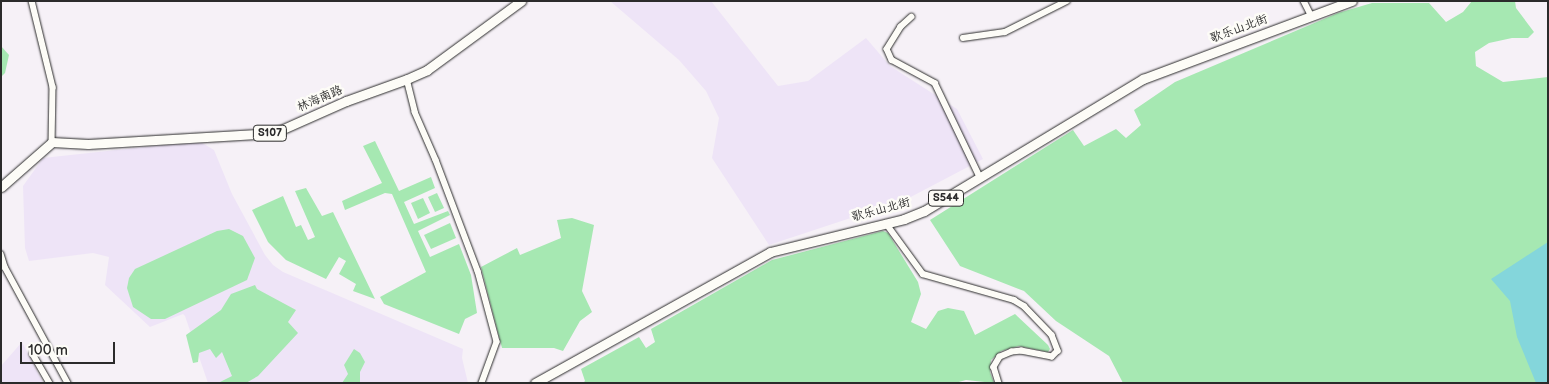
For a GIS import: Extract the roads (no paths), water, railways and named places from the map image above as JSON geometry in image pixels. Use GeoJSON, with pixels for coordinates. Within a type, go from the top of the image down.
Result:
{"type":"FeatureCollection","features":[{"type":"Feature","properties":{"kind":"main road","name":"林海南路"},"geometry":{"type":"LineString","coordinates":[[52,142],[88,144],[274,133],[346,101],[407,80],[427,70],[521,1]]}},
{"type":"Feature","properties":{"kind":"main road","name":"歌乐山北街"},"geometry":{"type":"LineString","coordinates":[[535,383],[770,252],[886,223],[924,210],[1143,80],[1352,1]]}},
{"type":"Feature","properties":{"kind":"main road"},"geometry":{"type":"LineString","coordinates":[[1,187],[52,142]]}},
{"type":"Feature","properties":{"kind":"street"},"geometry":{"type":"LineString","coordinates":[[32,1],[53,87],[52,142]]}},
{"type":"Feature","properties":{"kind":"street"},"geometry":{"type":"LineString","coordinates":[[963,38],[1005,32],[1067,1]]}},
{"type":"Feature","properties":{"kind":"street"},"geometry":{"type":"LineString","coordinates":[[1304,1],[1311,15]]}},
{"type":"Feature","properties":{"kind":"street"},"geometry":{"type":"LineString","coordinates":[[912,17],[901,27],[887,49],[892,60],[935,83],[980,177]]}},
{"type":"Feature","properties":{"kind":"street"},"geometry":{"type":"LineString","coordinates":[[407,80],[415,112],[436,160],[478,271],[497,342],[482,383]]}},
{"type":"Feature","properties":{"kind":"street"},"geometry":{"type":"LineString","coordinates":[[886,223],[923,274],[1014,300],[1024,306],[1052,335],[1058,351],[1052,356],[1022,351],[1012,352],[1000,357],[994,366],[999,383]]}},
{"type":"Feature","properties":{"kind":"street"},"geometry":{"type":"LineString","coordinates":[[1,254],[5,267],[68,383]]}},
{"type":"Feature","properties":{"kind":"street"},"geometry":{"type":"LineString","coordinates":[[33,354],[50,383]]}},
{"type":"Feature","properties":{"kind":"water"},"geometry":{"type":"Polygon","coordinates":[[[1548,242],[1548,383],[1536,383],[1517,337],[1510,301],[1491,279],[1548,242]]]}}]}
